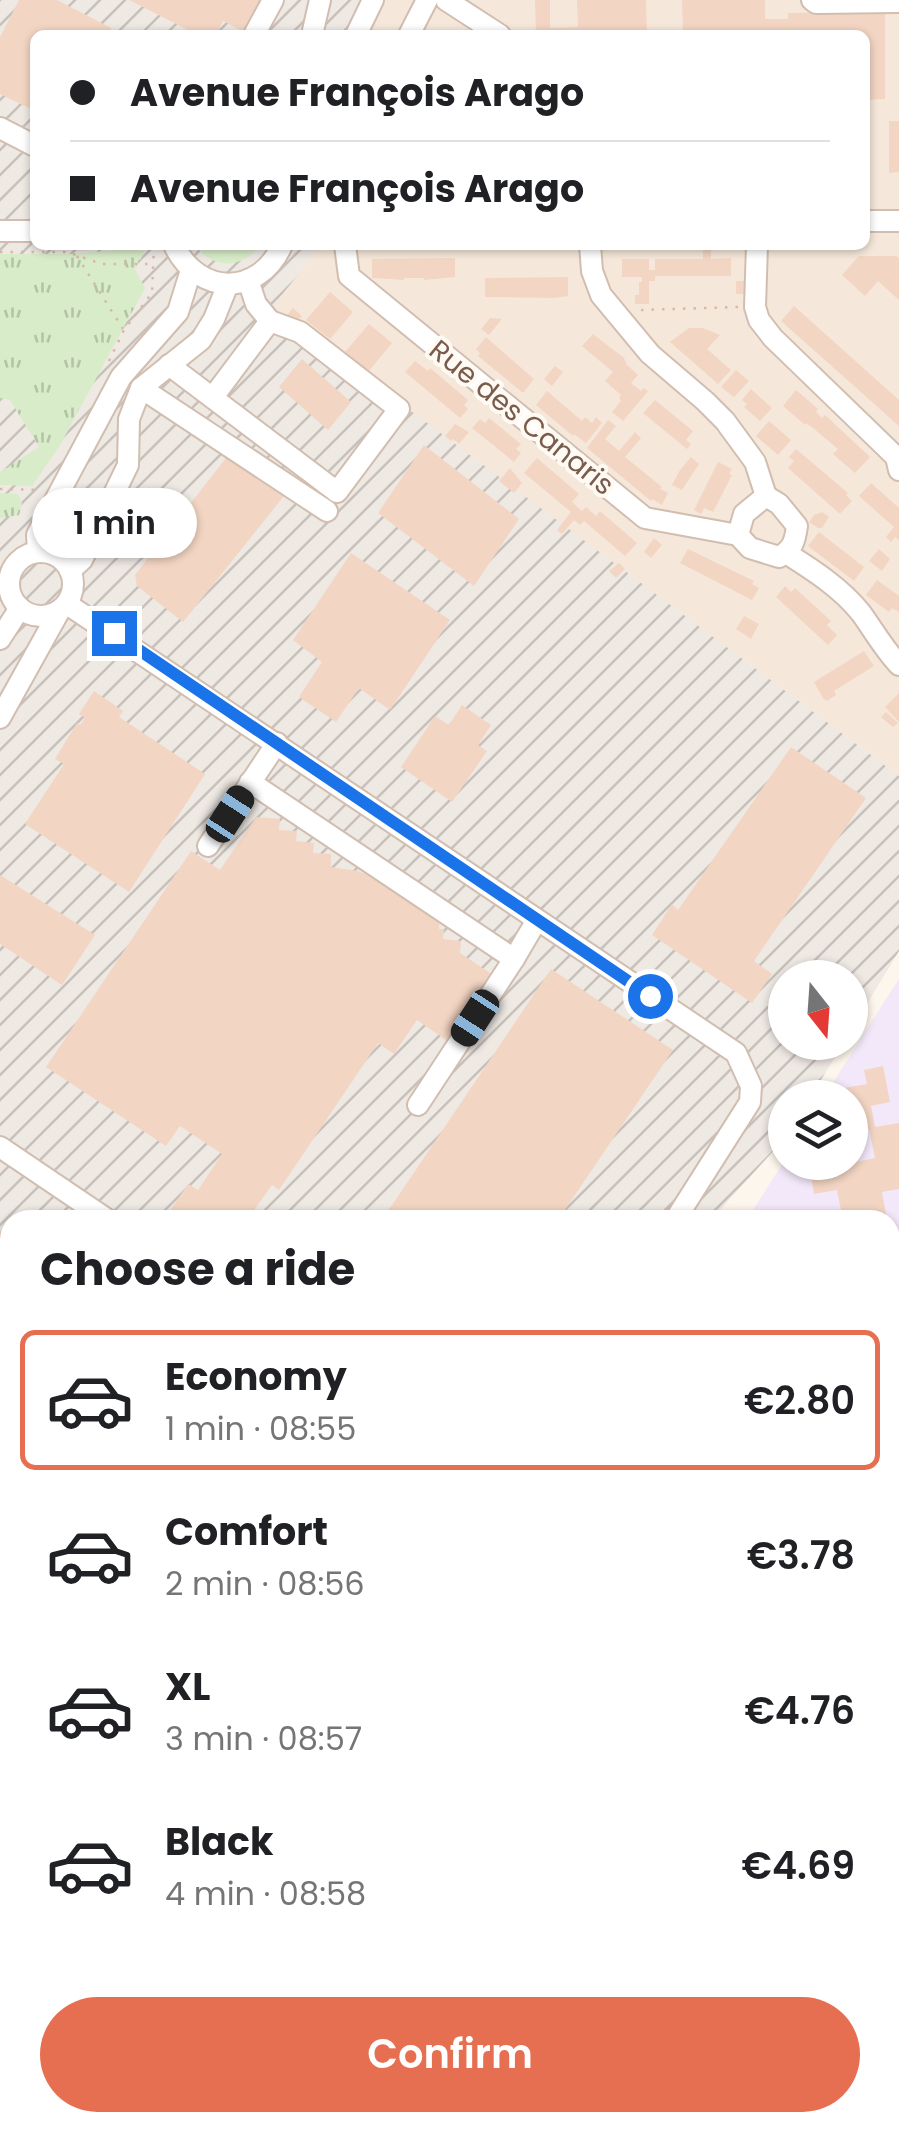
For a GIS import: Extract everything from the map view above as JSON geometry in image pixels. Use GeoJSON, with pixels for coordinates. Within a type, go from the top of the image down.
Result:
{"type":"FeatureCollection","features":[{"type":"Feature","properties":{"kind":"street"},"geometry":{"type":"LineString","coordinates":[[257,30],[274,0]]}},
{"type":"Feature","properties":{"kind":"street"},"geometry":{"type":"LineString","coordinates":[[313,30],[320,0]]}},
{"type":"Feature","properties":{"kind":"street"},"geometry":{"type":"LineString","coordinates":[[358,30],[373,0]]}},
{"type":"Feature","properties":{"kind":"street"},"geometry":{"type":"LineString","coordinates":[[412,30],[427,0]]}},
{"type":"Feature","properties":{"kind":"street"},"geometry":{"type":"LineString","coordinates":[[446,0],[492,30]]}},
{"type":"Feature","properties":{"kind":"street"},"geometry":{"type":"LineString","coordinates":[[812,0],[899,2]]}},
{"type":"Feature","properties":{"kind":"street"},"geometry":{"type":"LineString","coordinates":[[0,128],[30,143]]}},
{"type":"Feature","properties":{"kind":"street"},"geometry":{"type":"LineString","coordinates":[[870,221],[899,221]]}},
{"type":"Feature","properties":{"kind":"street"},"geometry":{"type":"LineString","coordinates":[[0,231],[30,231]]}},
{"type":"Feature","properties":{"kind":"street"},"geometry":{"type":"LineString","coordinates":[[177,250],[191,270],[208,280],[238,282],[264,272],[280,250]]}},
{"type":"Feature","properties":{"kind":"street","name":"Rue des Canaris"},"geometry":{"type":"LineString","coordinates":[[346,250],[349,276],[646,518],[738,535]]}},
{"type":"Feature","properties":{"kind":"street"},"geometry":{"type":"LineString","coordinates":[[590,250],[592,272],[601,295],[650,354],[724,421],[755,462],[766,496],[790,515],[796,526],[795,543],[779,557],[750,548],[738,535],[744,514],[766,496]]}},
{"type":"Feature","properties":{"kind":"street"},"geometry":{"type":"LineString","coordinates":[[757,250],[754,307],[759,320],[896,457],[899,470]]}},
{"type":"Feature","properties":{"kind":"street"},"geometry":{"type":"LineString","coordinates":[[38,552],[37,535],[120,377],[178,312],[191,270]]}},
{"type":"Feature","properties":{"kind":"street"},"geometry":{"type":"LineString","coordinates":[[169,365],[337,492],[399,409],[300,332],[270,321],[238,282]]}},
{"type":"Feature","properties":{"kind":"street"},"geometry":{"type":"LineString","coordinates":[[70,571],[82,560],[128,465],[129,419],[141,388],[201,340],[238,282]]}},
{"type":"Feature","properties":{"kind":"street"},"geometry":{"type":"LineString","coordinates":[[213,397],[270,321]]}},
{"type":"Feature","properties":{"kind":"street"},"geometry":{"type":"LineString","coordinates":[[141,388],[327,512]]}},
{"type":"Feature","properties":{"kind":"street"},"geometry":{"type":"LineString","coordinates":[[0,718],[72,594],[73,582],[64,562],[38,552],[23,558],[11,574],[9,586],[20,608],[39,616],[63,607]]}},
{"type":"Feature","properties":{"kind":"street"},"geometry":{"type":"LineString","coordinates":[[786,553],[824,578],[858,610],[899,665]]}},
{"type":"Feature","properties":{"kind":"street"},"geometry":{"type":"LineString","coordinates":[[63,607],[276,744],[736,1053],[751,1086],[750,1102],[681,1210]]}},
{"type":"Feature","properties":{"kind":"street"},"geometry":{"type":"LineString","coordinates":[[0,638],[20,608]]}},
{"type":"Feature","properties":{"kind":"street"},"geometry":{"type":"LineString","coordinates":[[208,846],[276,744]]}},
{"type":"Feature","properties":{"kind":"street"},"geometry":{"type":"LineString","coordinates":[[250,782],[514,959]]}},
{"type":"Feature","properties":{"kind":"street"},"geometry":{"type":"LineString","coordinates":[[418,1105],[537,920]]}},
{"type":"Feature","properties":{"kind":"street"},"geometry":{"type":"LineString","coordinates":[[0,1147],[93,1210]]}},
{"type":"Feature","properties":{"kind":"path"},"geometry":{"type":"LineString","coordinates":[[0,252],[66,252],[102,264],[153,264]]}},
{"type":"Feature","properties":{"kind":"path"},"geometry":{"type":"LineString","coordinates":[[77,256],[124,330]]}},
{"type":"Feature","properties":{"kind":"path"},"geometry":{"type":"LineString","coordinates":[[614,310],[754,307]]}},
{"type":"Feature","properties":{"kind":"path"},"geometry":{"type":"LineString","coordinates":[[0,489],[41,490],[56,497]]}},
{"type":"Feature","properties":{"kind":"shaded area"},"geometry":{"type":"Polygon","coordinates":[[[0,0],[386,0],[371,30],[30,30],[30,250],[313,250],[314,255],[272,307],[899,776],[899,951],[868,1002],[868,960],[768,960],[768,1060],[833,1060],[821,1080],[768,1080],[768,1157],[720,1210],[0,1210],[0,0]]]}},
{"type":"Feature","properties":{"kind":"shaded area"},"geometry":{"type":"Polygon","coordinates":[[[386,0],[899,0],[899,776],[271,307],[314,255],[313,250],[870,250],[870,30],[371,30],[386,0]]]}},
{"type":"Feature","properties":{"kind":"shaded area"},"geometry":{"type":"Polygon","coordinates":[[[899,979],[899,1210],[753,1210],[772,1180],[868,1180],[868,1080],[835,1080],[848,1060],[868,1060],[868,1028],[899,979]]]}},
{"type":"Feature","properties":{"kind":"shaded area"},"geometry":{"type":"Polygon","coordinates":[[[899,979],[899,1210],[753,1210],[772,1180],[868,1180],[868,1080],[835,1080],[848,1060],[868,1060],[868,1028],[899,979]]]}},
{"type":"Feature","properties":{"kind":"green space"},"geometry":{"type":"Polygon","coordinates":[[[199,250],[256,250],[245,259],[228,263],[199,250]]]}},
{"type":"Feature","properties":{"kind":"green space"},"geometry":{"type":"Polygon","coordinates":[[[145,251],[135,269],[145,288],[59,447],[32,486],[0,485],[0,472],[39,447],[10,400],[0,398],[0,254],[145,251]]]}},
{"type":"Feature","properties":{"kind":"green space"},"geometry":{"type":"Polygon","coordinates":[[[0,493],[18,494],[22,503],[19,515],[0,518],[0,493]]]}},
{"type":"Feature","properties":{"kind":"building"},"geometry":{"type":"Polygon","coordinates":[[[19,0],[57,0],[111,28],[30,30],[30,109],[0,94],[0,37],[19,0]]]}},
{"type":"Feature","properties":{"kind":"building"},"geometry":{"type":"Polygon","coordinates":[[[129,0],[260,0],[255,11],[259,13],[250,30],[240,30],[223,21],[218,30],[188,30],[129,0]]]}},
{"type":"Feature","properties":{"kind":"building"},"geometry":{"type":"Polygon","coordinates":[[[535,0],[550,0],[550,28],[578,27],[577,0],[646,0],[647,30],[536,30],[535,0]]]}},
{"type":"Feature","properties":{"kind":"building"},"geometry":{"type":"Polygon","coordinates":[[[682,0],[765,0],[765,19],[788,19],[788,13],[885,11],[885,99],[870,100],[870,30],[683,30],[682,0]]]}},
{"type":"Feature","properties":{"kind":"building"},"geometry":{"type":"Polygon","coordinates":[[[889,121],[899,121],[899,172],[889,173],[889,121]]]}},
{"type":"Feature","properties":{"kind":"building"},"geometry":{"type":"Polygon","coordinates":[[[703,250],[711,250],[711,259],[731,258],[731,276],[655,276],[655,281],[649,281],[649,304],[635,304],[642,277],[622,277],[622,259],[649,259],[649,270],[655,270],[655,259],[703,259],[703,250]]]}},
{"type":"Feature","properties":{"kind":"building"},"geometry":{"type":"Polygon","coordinates":[[[859,256],[899,258],[899,300],[878,281],[865,296],[842,275],[859,256]]]}},
{"type":"Feature","properties":{"kind":"building"},"geometry":{"type":"Polygon","coordinates":[[[455,258],[455,277],[372,278],[372,259],[455,258]]]}},
{"type":"Feature","properties":{"kind":"building"},"geometry":{"type":"Polygon","coordinates":[[[568,277],[568,296],[485,297],[485,278],[568,277]]]}},
{"type":"Feature","properties":{"kind":"building"},"geometry":{"type":"Polygon","coordinates":[[[736,281],[744,281],[744,294],[736,294],[736,281]]]}},
{"type":"Feature","properties":{"kind":"building"},"geometry":{"type":"Polygon","coordinates":[[[330,292],[353,312],[330,339],[306,320],[330,292]]]}},
{"type":"Feature","properties":{"kind":"building"},"geometry":{"type":"Polygon","coordinates":[[[794,306],[899,400],[899,426],[781,321],[794,306]]]}},
{"type":"Feature","properties":{"kind":"building"},"geometry":{"type":"Polygon","coordinates":[[[293,308],[302,316],[294,325],[286,316],[293,308]]]}},
{"type":"Feature","properties":{"kind":"building"},"geometry":{"type":"Polygon","coordinates":[[[490,318],[502,319],[489,335],[481,329],[490,318]]]}},
{"type":"Feature","properties":{"kind":"building"},"geometry":{"type":"Polygon","coordinates":[[[369,324],[392,343],[368,372],[345,352],[369,324]]]}},
{"type":"Feature","properties":{"kind":"building"},"geometry":{"type":"Polygon","coordinates":[[[689,328],[703,328],[720,335],[707,349],[731,370],[718,384],[670,342],[689,328]]]}},
{"type":"Feature","properties":{"kind":"building"},"geometry":{"type":"Polygon","coordinates":[[[593,334],[624,358],[638,375],[631,383],[648,391],[623,421],[612,412],[621,395],[605,381],[613,372],[582,346],[593,334]]]}},
{"type":"Feature","properties":{"kind":"building"},"geometry":{"type":"Polygon","coordinates":[[[486,337],[534,379],[523,393],[478,356],[476,349],[486,337]]]}},
{"type":"Feature","properties":{"kind":"building"},"geometry":{"type":"Polygon","coordinates":[[[302,359],[351,402],[328,430],[279,387],[302,359]]]}},
{"type":"Feature","properties":{"kind":"building"},"geometry":{"type":"Polygon","coordinates":[[[415,361],[428,371],[430,368],[468,400],[464,405],[468,409],[460,418],[405,372],[415,361]]]}},
{"type":"Feature","properties":{"kind":"building"},"geometry":{"type":"Polygon","coordinates":[[[555,366],[563,372],[552,386],[544,379],[555,366]]]}},
{"type":"Feature","properties":{"kind":"building"},"geometry":{"type":"Polygon","coordinates":[[[736,370],[749,381],[734,397],[721,387],[736,370]]]}},
{"type":"Feature","properties":{"kind":"building"},"geometry":{"type":"Polygon","coordinates":[[[751,389],[772,408],[760,421],[744,407],[747,404],[742,400],[751,389]]]}},
{"type":"Feature","properties":{"kind":"building"},"geometry":{"type":"Polygon","coordinates":[[[796,390],[818,409],[816,412],[822,418],[825,415],[870,457],[855,473],[833,454],[838,449],[783,406],[796,390]]]}},
{"type":"Feature","properties":{"kind":"building"},"geometry":{"type":"Polygon","coordinates":[[[547,391],[582,421],[585,417],[592,423],[596,417],[602,423],[586,443],[536,405],[547,391]]]}},
{"type":"Feature","properties":{"kind":"building"},"geometry":{"type":"Polygon","coordinates":[[[655,400],[693,431],[686,440],[691,444],[687,449],[643,413],[655,400]]]}},
{"type":"Feature","properties":{"kind":"building"},"geometry":{"type":"Polygon","coordinates":[[[489,418],[521,444],[516,449],[521,453],[514,462],[472,428],[480,419],[485,423],[489,418]]]}},
{"type":"Feature","properties":{"kind":"building"},"geometry":{"type":"Polygon","coordinates":[[[608,420],[616,426],[605,439],[619,451],[635,432],[641,438],[625,457],[668,493],[662,505],[651,501],[587,448],[608,420]]]}},
{"type":"Feature","properties":{"kind":"building"},"geometry":{"type":"Polygon","coordinates":[[[769,421],[791,440],[778,455],[756,436],[769,421]]]}},
{"type":"Feature","properties":{"kind":"building"},"geometry":{"type":"Polygon","coordinates":[[[455,424],[469,432],[459,444],[445,436],[455,424]]]}},
{"type":"Feature","properties":{"kind":"building"},"geometry":{"type":"Polygon","coordinates":[[[424,445],[519,519],[474,586],[378,513],[424,445]]]}},
{"type":"Feature","properties":{"kind":"building"},"geometry":{"type":"Polygon","coordinates":[[[796,449],[848,493],[852,501],[840,514],[788,468],[794,461],[789,457],[796,449]]]}},
{"type":"Feature","properties":{"kind":"building"},"geometry":{"type":"Polygon","coordinates":[[[229,454],[284,496],[183,622],[137,586],[135,575],[229,454]]]}},
{"type":"Feature","properties":{"kind":"building"},"geometry":{"type":"Polygon","coordinates":[[[691,457],[699,464],[682,490],[672,485],[691,457]]]}},
{"type":"Feature","properties":{"kind":"building"},"geometry":{"type":"Polygon","coordinates":[[[537,458],[579,494],[572,502],[582,511],[586,507],[596,516],[600,511],[637,543],[625,556],[584,521],[580,525],[574,520],[562,534],[557,530],[571,512],[524,473],[537,458]]]}},
{"type":"Feature","properties":{"kind":"building"},"geometry":{"type":"Polygon","coordinates":[[[718,462],[732,469],[732,475],[713,512],[704,508],[701,514],[694,510],[718,462]]]}},
{"type":"Feature","properties":{"kind":"building"},"geometry":{"type":"Polygon","coordinates":[[[510,468],[522,483],[514,493],[499,481],[510,468]]]}},
{"type":"Feature","properties":{"kind":"building"},"geometry":{"type":"Polygon","coordinates":[[[871,483],[899,508],[899,540],[895,537],[891,542],[886,537],[894,527],[859,496],[871,483]]]}},
{"type":"Feature","properties":{"kind":"building"},"geometry":{"type":"Polygon","coordinates":[[[822,512],[829,517],[818,528],[809,522],[822,512]]]}},
{"type":"Feature","properties":{"kind":"building"},"geometry":{"type":"Polygon","coordinates":[[[819,532],[864,567],[854,581],[808,546],[819,532]]]}},
{"type":"Feature","properties":{"kind":"building"},"geometry":{"type":"Polygon","coordinates":[[[654,538],[662,545],[651,558],[644,552],[654,538]]]}},
{"type":"Feature","properties":{"kind":"building"},"geometry":{"type":"Polygon","coordinates":[[[688,549],[754,581],[752,584],[759,588],[752,600],[680,563],[688,549]]]}},
{"type":"Feature","properties":{"kind":"building"},"geometry":{"type":"Polygon","coordinates":[[[879,549],[890,559],[882,571],[869,561],[879,549]]]}},
{"type":"Feature","properties":{"kind":"building"},"geometry":{"type":"Polygon","coordinates":[[[351,553],[450,620],[390,710],[359,688],[336,722],[299,697],[322,662],[293,640],[351,553]]]}},
{"type":"Feature","properties":{"kind":"building"},"geometry":{"type":"Polygon","coordinates":[[[619,563],[625,569],[616,578],[609,571],[619,563]]]}},
{"type":"Feature","properties":{"kind":"building"},"geometry":{"type":"Polygon","coordinates":[[[877,580],[899,596],[899,612],[892,608],[889,612],[866,595],[877,580]]]}},
{"type":"Feature","properties":{"kind":"building"},"geometry":{"type":"Polygon","coordinates":[[[785,586],[791,592],[795,588],[831,621],[827,625],[837,635],[828,645],[776,597],[785,586]]]}},
{"type":"Feature","properties":{"kind":"building"},"geometry":{"type":"Polygon","coordinates":[[[744,616],[759,624],[751,639],[736,629],[744,616]]]}},
{"type":"Feature","properties":{"kind":"building"},"geometry":{"type":"Polygon","coordinates":[[[864,651],[874,666],[834,691],[836,695],[827,701],[823,698],[814,682],[864,651]]]}},
{"type":"Feature","properties":{"kind":"building"},"geometry":{"type":"Polygon","coordinates":[[[94,691],[123,711],[119,717],[205,774],[129,892],[25,824],[64,764],[55,759],[77,723],[80,725],[85,718],[79,714],[94,691]]]}},
{"type":"Feature","properties":{"kind":"building"},"geometry":{"type":"Polygon","coordinates":[[[899,693],[899,722],[885,707],[899,693]]]}},
{"type":"Feature","properties":{"kind":"building"},"geometry":{"type":"Polygon","coordinates":[[[462,705],[491,725],[478,745],[487,751],[452,802],[401,767],[435,716],[449,725],[462,705]]]}},
{"type":"Feature","properties":{"kind":"building"},"geometry":{"type":"Polygon","coordinates":[[[886,712],[898,723],[893,727],[881,717],[886,712]]]}},
{"type":"Feature","properties":{"kind":"building"},"geometry":{"type":"Polygon","coordinates":[[[791,747],[866,798],[754,961],[768,971],[768,980],[752,1003],[652,935],[672,904],[678,910],[791,747]]]}},
{"type":"Feature","properties":{"kind":"building"},"geometry":{"type":"Polygon","coordinates":[[[256,817],[280,819],[279,830],[297,831],[296,841],[314,843],[313,853],[331,854],[331,867],[358,871],[398,888],[440,916],[443,939],[461,941],[460,953],[496,977],[452,1044],[417,1020],[394,1054],[378,1043],[279,1190],[272,1185],[254,1210],[170,1210],[188,1184],[198,1190],[222,1154],[180,1126],[166,1146],[46,1067],[191,851],[220,870],[256,817]]]}},
{"type":"Feature","properties":{"kind":"building"},"geometry":{"type":"Polygon","coordinates":[[[0,875],[95,935],[62,985],[0,944],[0,875]]]}},
{"type":"Feature","properties":{"kind":"building"},"geometry":{"type":"Polygon","coordinates":[[[551,969],[673,1050],[565,1210],[389,1210],[551,969]]]}},
{"type":"Feature","properties":{"kind":"building"},"geometry":{"type":"Polygon","coordinates":[[[883,1066],[890,1102],[871,1106],[875,1127],[899,1123],[899,1189],[882,1192],[885,1210],[841,1210],[837,1190],[814,1194],[812,1180],[868,1180],[868,1159],[875,1158],[868,1129],[864,1070],[883,1066]]]}},
{"type":"Feature","properties":{"kind":"route"},"geometry":{"type":"LineString","coordinates":[[114,633],[650,996]]}}]}
